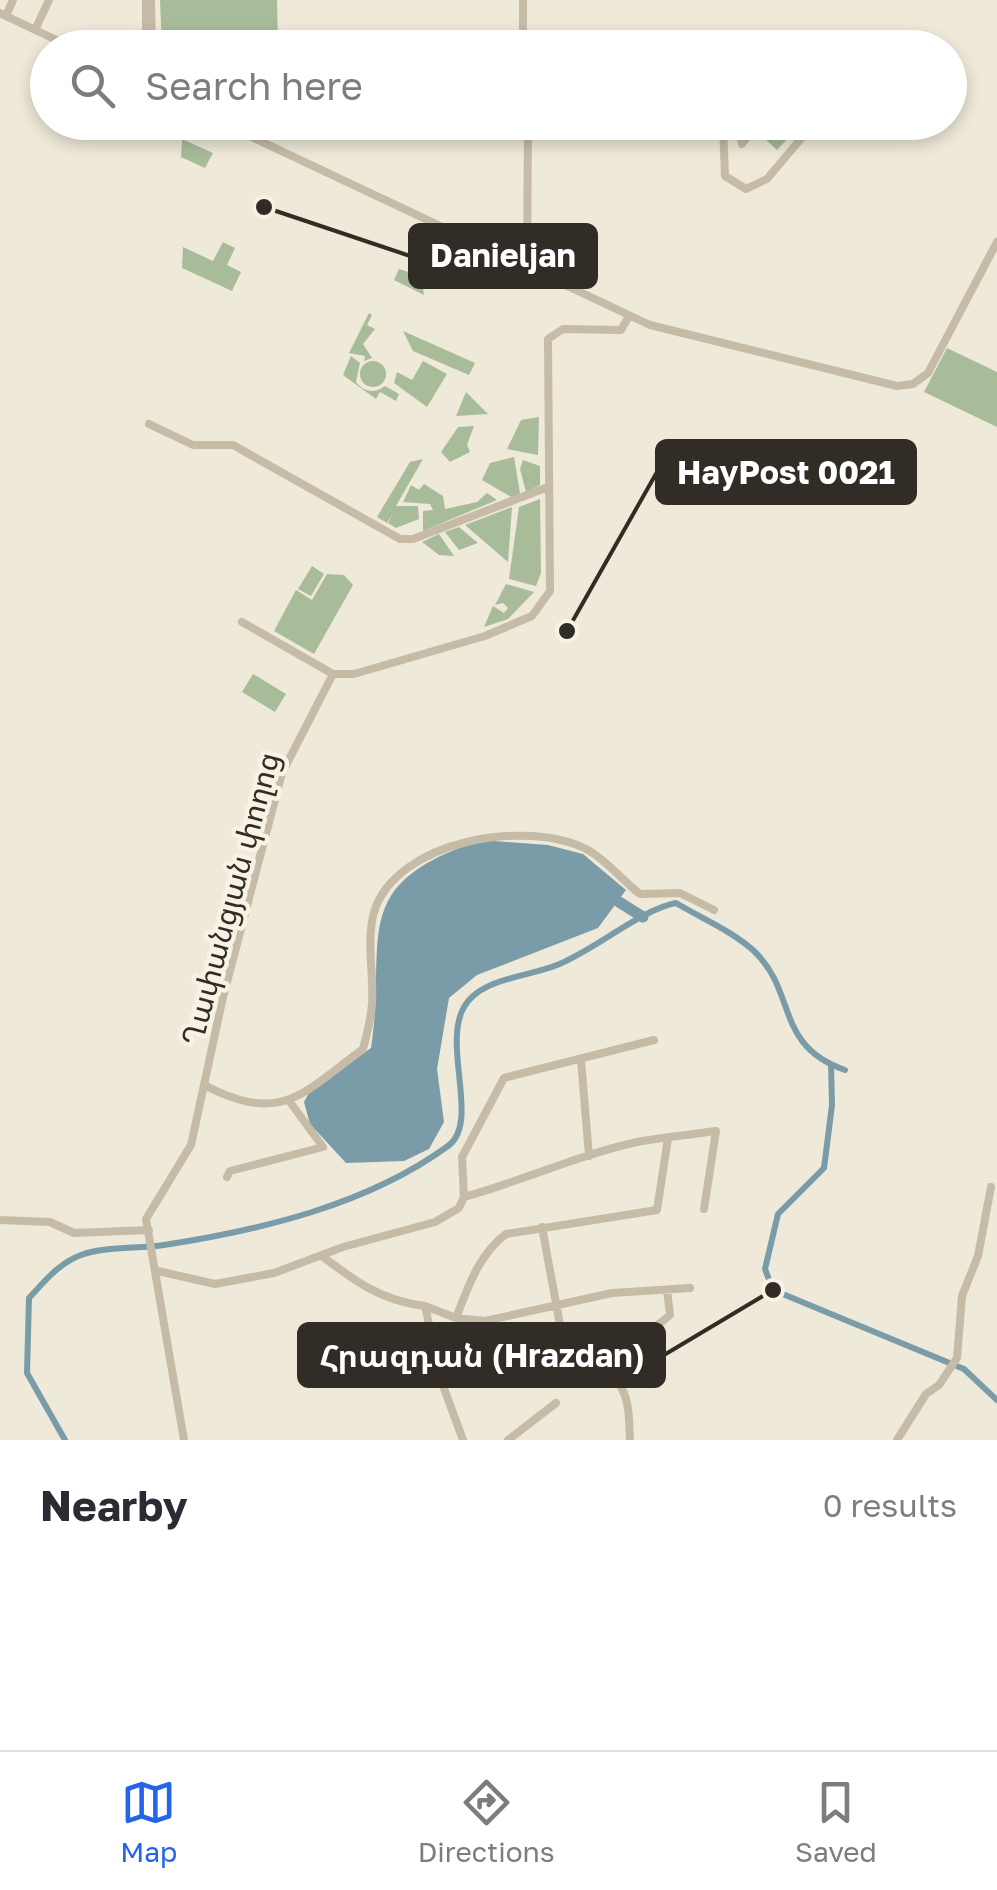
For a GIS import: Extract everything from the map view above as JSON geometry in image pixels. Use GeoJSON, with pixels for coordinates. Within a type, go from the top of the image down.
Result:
{"type":"FeatureCollection","features":[{"type":"Feature","properties":{"kind":"street"},"geometry":{"type":"LineString","coordinates":[[2,16],[12,0]]}},
{"type":"Feature","properties":{"kind":"street"},"geometry":{"type":"LineString","coordinates":[[2,16],[35,30],[49,0]]}},
{"type":"Feature","properties":{"kind":"street"},"geometry":{"type":"LineString","coordinates":[[149,0],[149,30]]}},
{"type":"Feature","properties":{"kind":"street"},"geometry":{"type":"LineString","coordinates":[[525,0],[526,30]]}},
{"type":"Feature","properties":{"kind":"street"},"geometry":{"type":"LineString","coordinates":[[2,16],[30,31]]}},
{"type":"Feature","properties":{"kind":"street"},"geometry":{"type":"LineString","coordinates":[[259,140],[526,265]]}},
{"type":"Feature","properties":{"kind":"street"},"geometry":{"type":"LineString","coordinates":[[266,140],[666,330],[900,383],[913,382],[926,369],[997,239]]}},
{"type":"Feature","properties":{"kind":"street"},"geometry":{"type":"LineString","coordinates":[[526,140],[526,265]]}},
{"type":"Feature","properties":{"kind":"street"},"geometry":{"type":"LineString","coordinates":[[724,140],[725,176],[730,183],[746,189],[767,179],[800,140]]}},
{"type":"Feature","properties":{"kind":"street"},"geometry":{"type":"LineString","coordinates":[[242,622],[333,674],[364,672],[485,636],[532,616],[550,591],[548,339],[562,329],[621,330],[630,315]]}},
{"type":"Feature","properties":{"kind":"street"},"geometry":{"type":"LineString","coordinates":[[149,424],[193,446],[233,445],[400,539],[413,538],[548,486]]}},
{"type":"Feature","properties":{"kind":"street","name":"Ղափանցյան փողոց"},"geometry":{"type":"LineString","coordinates":[[150,1233],[146,1220],[192,1145],[224,996],[282,773],[333,674]]}},
{"type":"Feature","properties":{"kind":"street"},"geometry":{"type":"LineString","coordinates":[[206,1086],[237,1102],[290,1102],[363,1049],[372,1006],[374,912],[392,879],[429,855],[496,836],[566,842],[590,851],[640,894],[680,893],[714,910]]}},
{"type":"Feature","properties":{"kind":"street"},"geometry":{"type":"LineString","coordinates":[[157,1266],[223,1284],[274,1274],[435,1222],[458,1208],[464,1197],[462,1157],[504,1078],[654,1040]]}},
{"type":"Feature","properties":{"kind":"street"},"geometry":{"type":"LineString","coordinates":[[581,1060],[589,1156]]}},
{"type":"Feature","properties":{"kind":"street"},"geometry":{"type":"LineString","coordinates":[[227,1178],[230,1171],[323,1147],[290,1102]]}},
{"type":"Feature","properties":{"kind":"street"},"geometry":{"type":"LineString","coordinates":[[464,1197],[539,1176],[589,1156],[716,1131],[704,1209]]}},
{"type":"Feature","properties":{"kind":"street"},"geometry":{"type":"LineString","coordinates":[[456,1318],[493,1244],[506,1234],[657,1210],[668,1138]]}},
{"type":"Feature","properties":{"kind":"street"},"geometry":{"type":"LineString","coordinates":[[897,1440],[926,1394],[957,1358],[962,1296],[978,1256],[991,1187]]}},
{"type":"Feature","properties":{"kind":"street"},"geometry":{"type":"LineString","coordinates":[[0,1220],[50,1222],[74,1232],[150,1233],[184,1440]]}},
{"type":"Feature","properties":{"kind":"street"},"geometry":{"type":"LineString","coordinates":[[542,1227],[567,1363]]}},
{"type":"Feature","properties":{"kind":"street"},"geometry":{"type":"LineString","coordinates":[[322,1256],[368,1290],[395,1302],[426,1306],[456,1318],[485,1321],[612,1293],[690,1288]]}},
{"type":"Feature","properties":{"kind":"street"},"geometry":{"type":"LineString","coordinates":[[442,1383],[518,1368],[538,1372],[611,1354],[670,1314],[667,1290]]}},
{"type":"Feature","properties":{"kind":"street"},"geometry":{"type":"LineString","coordinates":[[426,1306],[442,1383],[463,1440]]}},
{"type":"Feature","properties":{"kind":"street"},"geometry":{"type":"LineString","coordinates":[[611,1354],[610,1370],[623,1391],[629,1413],[630,1440]]}},
{"type":"Feature","properties":{"kind":"street"},"geometry":{"type":"LineString","coordinates":[[508,1440],[556,1404]]}},
{"type":"Feature","properties":{"kind":"green space"},"geometry":{"type":"Polygon","coordinates":[[[160,0],[277,0],[278,30],[161,30],[160,0]]]}},
{"type":"Feature","properties":{"kind":"green space"},"geometry":{"type":"Polygon","coordinates":[[[182,140],[213,153],[205,168],[181,157],[182,140]]]}},
{"type":"Feature","properties":{"kind":"green space"},"geometry":{"type":"Polygon","coordinates":[[[766,140],[786,140],[777,150],[766,140]]]}},
{"type":"Feature","properties":{"kind":"green space"},"geometry":{"type":"Polygon","coordinates":[[[223,242],[235,248],[227,265],[241,272],[232,291],[182,268],[183,247],[213,261],[223,242]]]}},
{"type":"Feature","properties":{"kind":"green space"},"geometry":{"type":"Polygon","coordinates":[[[399,269],[421,276],[424,295],[394,280],[399,269]]]}},
{"type":"Feature","properties":{"kind":"green space"},"geometry":{"type":"Polygon","coordinates":[[[369,313],[372,315],[367,325],[375,329],[363,344],[372,358],[364,361],[365,356],[349,353],[369,313]]]}},
{"type":"Feature","properties":{"kind":"green space"},"geometry":{"type":"Polygon","coordinates":[[[403,331],[475,363],[469,375],[413,351],[403,331]]]}},
{"type":"Feature","properties":{"kind":"green space"},"geometry":{"type":"Polygon","coordinates":[[[947,348],[997,372],[997,427],[924,392],[947,348]]]}},
{"type":"Feature","properties":{"kind":"green space"},"geometry":{"type":"Polygon","coordinates":[[[351,356],[360,363],[356,382],[359,385],[373,391],[385,386],[399,394],[396,401],[380,392],[376,399],[343,375],[351,356]]]}},
{"type":"Feature","properties":{"kind":"green space"},"geometry":{"type":"Polygon","coordinates":[[[373,361],[382,365],[386,374],[382,383],[373,387],[364,383],[360,374],[364,365],[373,361]]]}},
{"type":"Feature","properties":{"kind":"green space"},"geometry":{"type":"Polygon","coordinates":[[[423,361],[447,374],[427,407],[394,383],[397,372],[412,380],[423,361]]]}},
{"type":"Feature","properties":{"kind":"green space"},"geometry":{"type":"Polygon","coordinates":[[[466,392],[488,414],[456,416],[466,392]]]}},
{"type":"Feature","properties":{"kind":"green space"},"geometry":{"type":"Polygon","coordinates":[[[539,417],[538,455],[507,449],[521,420],[539,417]]]}},
{"type":"Feature","properties":{"kind":"green space"},"geometry":{"type":"Polygon","coordinates":[[[474,426],[467,445],[470,452],[450,462],[441,452],[458,427],[474,426]]]}},
{"type":"Feature","properties":{"kind":"green space"},"geometry":{"type":"Polygon","coordinates":[[[514,457],[520,493],[513,498],[482,480],[490,463],[514,457]]]}},
{"type":"Feature","properties":{"kind":"green space"},"geometry":{"type":"Polygon","coordinates":[[[423,459],[396,506],[418,506],[419,519],[396,528],[388,523],[393,513],[387,523],[377,517],[410,462],[423,459]]]}},
{"type":"Feature","properties":{"kind":"green space"},"geometry":{"type":"Polygon","coordinates":[[[523,460],[540,466],[540,485],[526,492],[520,469],[523,460]]]}},
{"type":"Feature","properties":{"kind":"green space"},"geometry":{"type":"Polygon","coordinates":[[[424,484],[443,496],[445,509],[477,502],[487,493],[497,500],[423,531],[423,511],[433,510],[430,504],[403,502],[411,485],[419,490],[424,484]]]}},
{"type":"Feature","properties":{"kind":"green space"},"geometry":{"type":"Polygon","coordinates":[[[540,499],[541,573],[536,586],[509,579],[519,507],[540,499]]]}},
{"type":"Feature","properties":{"kind":"green space"},"geometry":{"type":"Polygon","coordinates":[[[512,507],[508,562],[465,525],[512,507]]]}},
{"type":"Feature","properties":{"kind":"green space"},"geometry":{"type":"Polygon","coordinates":[[[459,527],[478,543],[459,550],[445,532],[459,527]]]}},
{"type":"Feature","properties":{"kind":"green space"},"geometry":{"type":"Polygon","coordinates":[[[439,534],[454,556],[439,555],[422,542],[439,534]]]}},
{"type":"Feature","properties":{"kind":"green space"},"geometry":{"type":"Polygon","coordinates":[[[312,566],[324,574],[311,596],[298,589],[312,566]]]}},
{"type":"Feature","properties":{"kind":"green space"},"geometry":{"type":"Polygon","coordinates":[[[327,574],[344,575],[353,585],[314,654],[274,631],[296,590],[312,600],[327,574]]]}},
{"type":"Feature","properties":{"kind":"green space"},"geometry":{"type":"Polygon","coordinates":[[[506,584],[534,592],[508,619],[484,627],[493,606],[504,613],[508,608],[503,603],[495,605],[506,584]]]}},
{"type":"Feature","properties":{"kind":"green space"},"geometry":{"type":"Polygon","coordinates":[[[253,674],[286,694],[275,712],[242,692],[253,674]]]}},
{"type":"Feature","properties":{"kind":"water"},"geometry":{"type":"Polygon","coordinates":[[[481,840],[548,845],[583,854],[626,890],[598,928],[477,975],[449,998],[437,1069],[444,1122],[429,1149],[404,1161],[346,1163],[310,1124],[304,1102],[310,1091],[371,1048],[377,945],[381,919],[391,896],[409,876],[438,857],[481,840]]]}},
{"type":"Feature","properties":{"kind":"waterway"},"geometry":{"type":"LineString","coordinates":[[619,902],[643,917]]}},
{"type":"Feature","properties":{"kind":"waterway"},"geometry":{"type":"LineString","coordinates":[[65,1440],[27,1373],[29,1298],[40,1286],[66,1263],[90,1252],[164,1245],[275,1223],[348,1199],[417,1167],[457,1135],[462,1103],[458,1025],[470,999],[492,985],[557,965],[648,913],[676,903],[755,952],[777,984],[797,1033],[807,1047],[845,1070]]}},
{"type":"Feature","properties":{"kind":"waterway"},"geometry":{"type":"LineString","coordinates":[[831,1065],[832,1105],[824,1168],[778,1214],[765,1269],[773,1290],[964,1369],[997,1400]]}},
{"type":"Feature","properties":{"kind":"place","name":"Danieljan"},"geometry":{"type":"Point","coordinates":[264,207]}},
{"type":"Feature","properties":{"kind":"place","name":"HayPost 0021"},"geometry":{"type":"Point","coordinates":[567,631]}},
{"type":"Feature","properties":{"kind":"place","name":"Հրազդան (Hrazdan)"},"geometry":{"type":"Point","coordinates":[773,1290]}}]}
